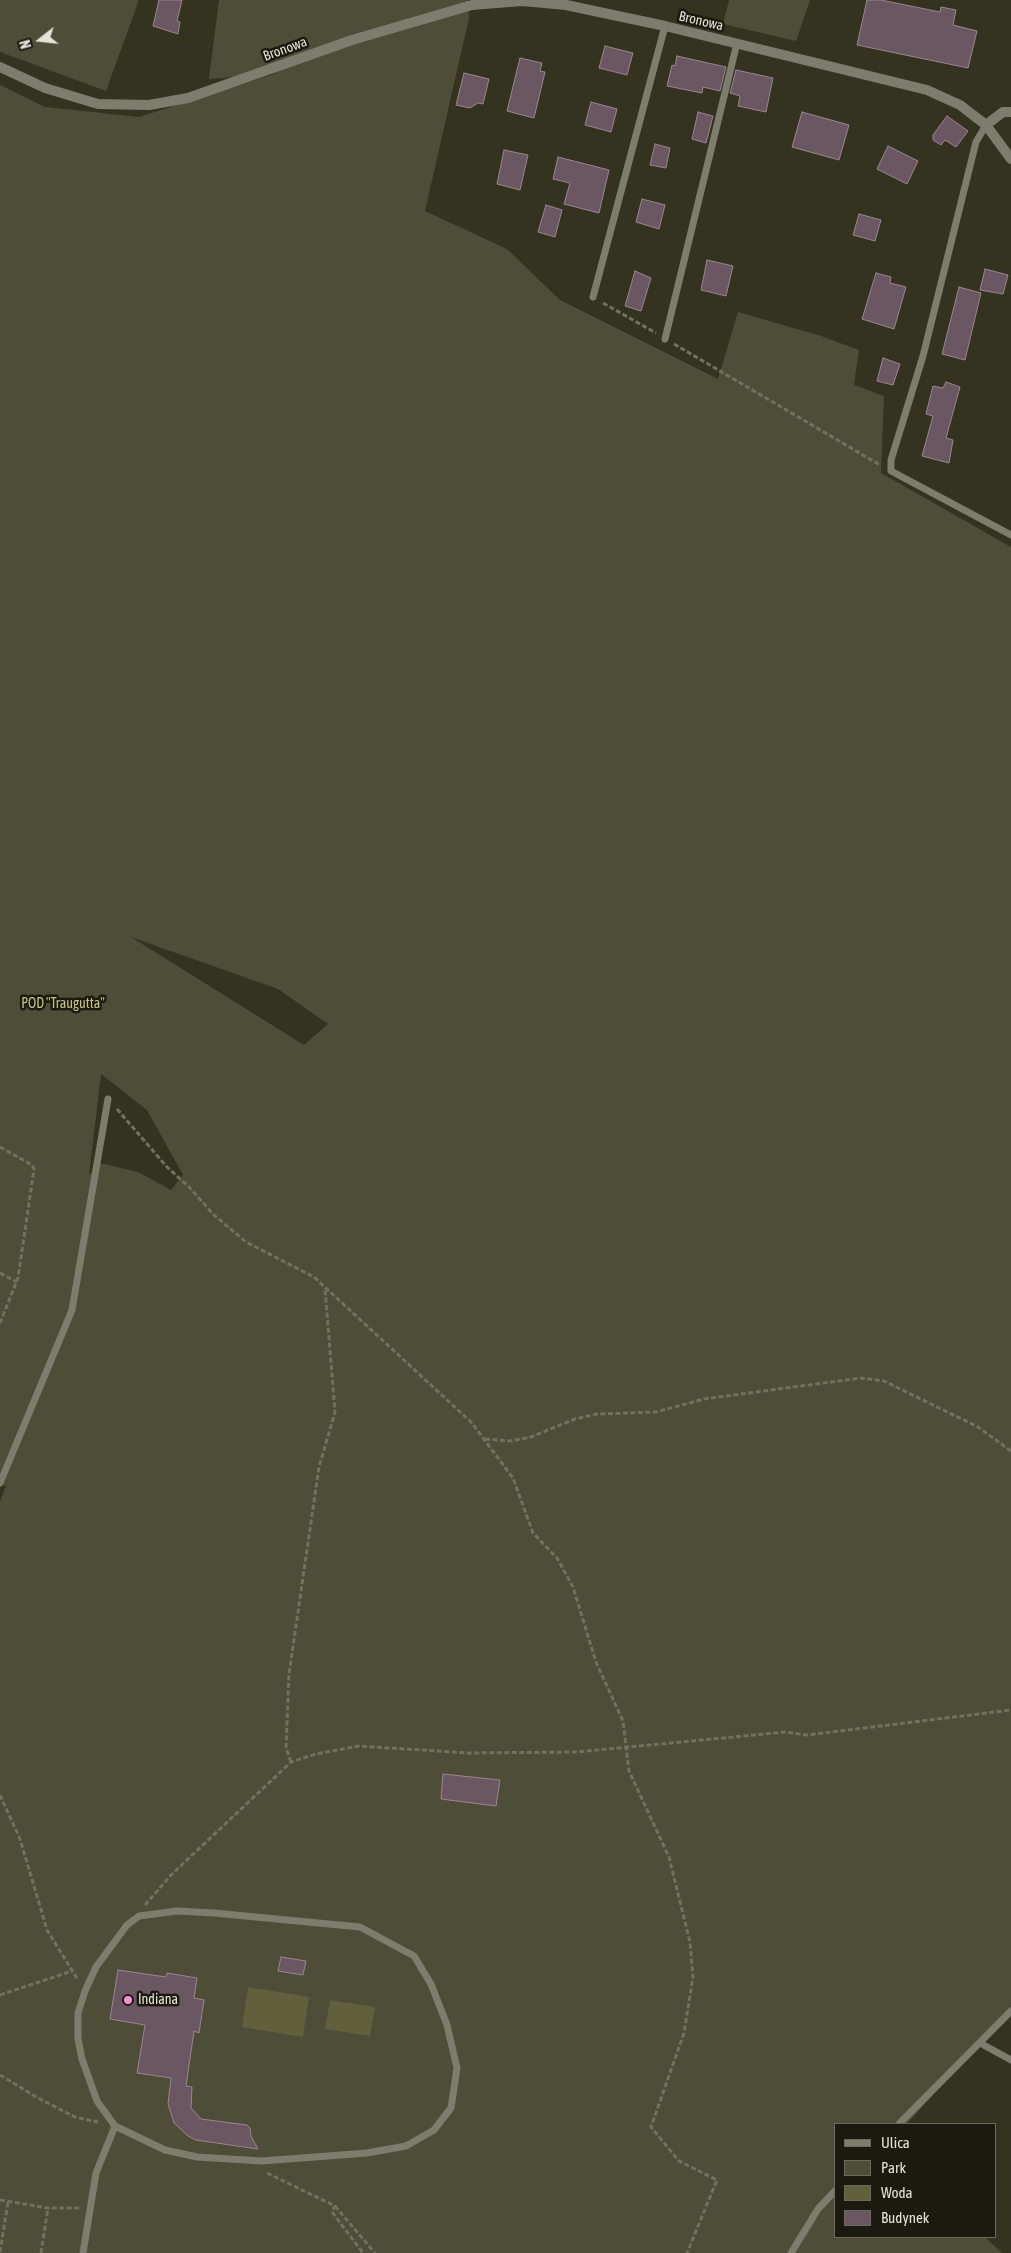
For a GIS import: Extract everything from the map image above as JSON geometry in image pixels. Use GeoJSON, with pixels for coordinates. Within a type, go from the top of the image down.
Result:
{"type":"FeatureCollection","features":[{"type":"Feature","properties":{"kind":"street","name":"Bronowa"},"geometry":{"type":"LineString","coordinates":[[0,67],[45,88],[98,104],[149,105],[188,98],[352,40],[472,5],[522,0],[566,5],[665,26],[927,90],[960,105],[986,125],[1011,159]]}},
{"type":"Feature","properties":{"kind":"street"},"geometry":{"type":"LineString","coordinates":[[986,125],[1003,112],[1011,112]]}},
{"type":"Feature","properties":{"kind":"lane"},"geometry":{"type":"LineString","coordinates":[[593,297],[665,26]]}},
{"type":"Feature","properties":{"kind":"lane"},"geometry":{"type":"LineString","coordinates":[[665,339],[738,43]]}},
{"type":"Feature","properties":{"kind":"lane"},"geometry":{"type":"LineString","coordinates":[[986,125],[976,142],[923,356],[891,460],[891,471],[1011,535]]}},
{"type":"Feature","properties":{"kind":"lane"},"geometry":{"type":"LineString","coordinates":[[0,1483],[72,1310],[108,1099]]}},
{"type":"Feature","properties":{"kind":"lane"},"geometry":{"type":"LineString","coordinates":[[177,1911],[360,1927],[414,1956],[432,1984],[448,2025],[457,2068],[451,2108],[434,2130],[406,2146],[368,2154],[262,2161],[197,2157],[165,2150],[115,2126],[97,2101],[82,2060],[78,2039],[78,2013],[85,1991],[112,1943],[127,1925],[139,1916],[177,1911]]}},
{"type":"Feature","properties":{"kind":"lane"},"geometry":{"type":"LineString","coordinates":[[900,2123],[1011,2011]]}},
{"type":"Feature","properties":{"kind":"lane"},"geometry":{"type":"LineString","coordinates":[[980,2044],[1011,2060]]}},
{"type":"Feature","properties":{"kind":"lane"},"geometry":{"type":"LineString","coordinates":[[84,2253],[96,2174],[115,2126]]}},
{"type":"Feature","properties":{"kind":"lane"},"geometry":{"type":"LineString","coordinates":[[791,2253],[818,2209],[834,2192]]}},
{"type":"Feature","properties":{"kind":"path"},"geometry":{"type":"LineString","coordinates":[[593,297],[891,471]]}},
{"type":"Feature","properties":{"kind":"path"},"geometry":{"type":"LineString","coordinates":[[108,1099],[167,1167],[189,1186],[214,1215],[246,1242],[314,1277],[438,1390],[484,1438],[513,1478],[533,1533],[557,1558],[573,1587],[596,1662],[623,1721],[629,1771],[669,1857],[690,1942],[693,1977],[684,2033],[651,2127],[679,2161],[717,2180],[687,2253]]}},
{"type":"Feature","properties":{"kind":"path"},"geometry":{"type":"LineString","coordinates":[[0,1148],[32,1165],[34,1169],[17,1282],[0,1323]]}},
{"type":"Feature","properties":{"kind":"path"},"geometry":{"type":"LineString","coordinates":[[0,1273],[17,1282]]}},
{"type":"Feature","properties":{"kind":"path"},"geometry":{"type":"LineString","coordinates":[[291,1762],[286,1748],[289,1674],[319,1467],[335,1412],[325,1288]]}},
{"type":"Feature","properties":{"kind":"path"},"geometry":{"type":"LineString","coordinates":[[484,1438],[510,1441],[531,1437],[575,1419],[597,1414],[656,1412],[704,1399],[861,1378],[884,1381],[978,1428],[1011,1451]]}},
{"type":"Feature","properties":{"kind":"path"},"geometry":{"type":"LineString","coordinates":[[139,1916],[148,1901],[171,1875],[291,1762],[316,1754],[359,1746],[468,1753],[577,1752],[785,1732],[807,1735],[1011,1710]]}},
{"type":"Feature","properties":{"kind":"path"},"geometry":{"type":"LineString","coordinates":[[0,1795],[20,1839],[46,1930],[85,1991]]}},
{"type":"Feature","properties":{"kind":"path"},"geometry":{"type":"LineString","coordinates":[[0,1995],[72,1971]]}},
{"type":"Feature","properties":{"kind":"path"},"geometry":{"type":"LineString","coordinates":[[0,2075],[38,2098],[75,2117],[115,2126]]}},
{"type":"Feature","properties":{"kind":"path"},"geometry":{"type":"LineString","coordinates":[[262,2161],[261,2170],[335,2206],[375,2253]]}},
{"type":"Feature","properties":{"kind":"path"},"geometry":{"type":"LineString","coordinates":[[0,2200],[48,2208],[90,2209]]}},
{"type":"Feature","properties":{"kind":"path"},"geometry":{"type":"LineString","coordinates":[[0,2252],[8,2202]]}},
{"type":"Feature","properties":{"kind":"path"},"geometry":{"type":"LineString","coordinates":[[335,2206],[332,2212],[363,2253]]}},
{"type":"Feature","properties":{"kind":"path"},"geometry":{"type":"LineString","coordinates":[[41,2253],[48,2208]]}},
{"type":"Feature","properties":{"kind":"green space"},"geometry":{"type":"Polygon","coordinates":[[[0,0],[139,0],[106,91],[0,52],[0,0]]]}},
{"type":"Feature","properties":{"kind":"green space","name":"POD \"Traugutta\""},"geometry":{"type":"Polygon","coordinates":[[[219,0],[468,0],[469,18],[425,211],[507,249],[560,300],[718,379],[738,312],[821,336],[859,350],[854,385],[884,396],[881,473],[1011,547],[1011,2007],[908,2123],[834,2123],[834,2238],[986,2238],[1002,2253],[0,2253],[0,1501],[6,1486],[0,1484],[0,85],[45,107],[139,117],[277,73],[209,79],[219,0]],[[131,937],[304,1045],[328,1024],[278,989],[131,937]],[[101,1074],[89,1175],[100,1163],[138,1172],[171,1190],[183,1175],[147,1110],[101,1074]]]}},
{"type":"Feature","properties":{"kind":"green space"},"geometry":{"type":"Polygon","coordinates":[[[729,0],[810,0],[796,41],[723,24],[729,0]]]}},
{"type":"Feature","properties":{"kind":"water"},"geometry":{"type":"Polygon","coordinates":[[[248,1987],[309,1997],[303,2037],[242,2027],[248,1987]]]}},
{"type":"Feature","properties":{"kind":"water"},"geometry":{"type":"Polygon","coordinates":[[[330,2000],[375,2007],[370,2036],[325,2029],[330,2000]]]}},
{"type":"Feature","properties":{"kind":"building"},"geometry":{"type":"Polygon","coordinates":[[[159,0],[182,0],[177,21],[180,22],[178,34],[153,26],[159,0]]]}},
{"type":"Feature","properties":{"kind":"building"},"geometry":{"type":"Polygon","coordinates":[[[867,0],[881,0],[940,12],[941,7],[956,10],[953,25],[977,31],[968,68],[857,45],[867,0]]]}},
{"type":"Feature","properties":{"kind":"building"},"geometry":{"type":"Polygon","coordinates":[[[605,46],[633,53],[627,75],[599,68],[605,46]]]}},
{"type":"Feature","properties":{"kind":"building"},"geometry":{"type":"Polygon","coordinates":[[[677,56],[726,67],[720,91],[703,87],[702,93],[667,86],[672,65],[675,66],[677,56]]]}},
{"type":"Feature","properties":{"kind":"building"},"geometry":{"type":"Polygon","coordinates":[[[520,58],[542,63],[540,71],[545,72],[534,118],[507,111],[520,58]]]}},
{"type":"Feature","properties":{"kind":"building"},"geometry":{"type":"Polygon","coordinates":[[[736,70],[773,78],[766,112],[738,106],[740,96],[730,93],[736,70]]]}},
{"type":"Feature","properties":{"kind":"building"},"geometry":{"type":"Polygon","coordinates":[[[464,73],[489,79],[483,104],[478,103],[470,108],[456,105],[464,73]]]}},
{"type":"Feature","properties":{"kind":"building"},"geometry":{"type":"Polygon","coordinates":[[[591,102],[617,109],[611,132],[585,125],[591,102]]]}},
{"type":"Feature","properties":{"kind":"building"},"geometry":{"type":"Polygon","coordinates":[[[698,112],[713,116],[706,143],[692,139],[698,112]]]}},
{"type":"Feature","properties":{"kind":"building"},"geometry":{"type":"Polygon","coordinates":[[[802,112],[849,125],[839,160],[792,147],[802,112]]]}},
{"type":"Feature","properties":{"kind":"building"},"geometry":{"type":"Polygon","coordinates":[[[947,116],[968,131],[956,147],[945,140],[941,145],[933,140],[933,135],[947,116]]]}},
{"type":"Feature","properties":{"kind":"building"},"geometry":{"type":"Polygon","coordinates":[[[655,144],[670,148],[666,168],[650,165],[655,144]]]}},
{"type":"Feature","properties":{"kind":"building"},"geometry":{"type":"Polygon","coordinates":[[[888,146],[918,161],[907,184],[877,169],[888,146]]]}},
{"type":"Feature","properties":{"kind":"building"},"geometry":{"type":"Polygon","coordinates":[[[504,150],[528,155],[520,190],[497,184],[504,150]]]}},
{"type":"Feature","properties":{"kind":"building"},"geometry":{"type":"Polygon","coordinates":[[[558,157],[609,170],[599,213],[564,204],[570,183],[553,179],[558,157]]]}},
{"type":"Feature","properties":{"kind":"building"},"geometry":{"type":"Polygon","coordinates":[[[642,199],[665,205],[659,229],[636,222],[642,199]]]}},
{"type":"Feature","properties":{"kind":"building"},"geometry":{"type":"Polygon","coordinates":[[[546,205],[562,210],[555,237],[538,232],[546,205]]]}},
{"type":"Feature","properties":{"kind":"building"},"geometry":{"type":"Polygon","coordinates":[[[859,214],[881,220],[875,241],[853,235],[859,214]]]}},
{"type":"Feature","properties":{"kind":"building"},"geometry":{"type":"Polygon","coordinates":[[[707,260],[733,266],[726,296],[701,290],[707,260]]]}},
{"type":"Feature","properties":{"kind":"building"},"geometry":{"type":"Polygon","coordinates":[[[985,269],[1008,275],[1003,294],[980,290],[985,269]]]}},
{"type":"Feature","properties":{"kind":"building"},"geometry":{"type":"Polygon","coordinates":[[[635,271],[651,278],[641,311],[625,306],[635,271]]]}},
{"type":"Feature","properties":{"kind":"building"},"geometry":{"type":"Polygon","coordinates":[[[876,273],[891,277],[890,283],[906,287],[894,329],[862,319],[876,273]]]}},
{"type":"Feature","properties":{"kind":"building"},"geometry":{"type":"Polygon","coordinates":[[[959,287],[981,293],[965,360],[942,354],[959,287]]]}},
{"type":"Feature","properties":{"kind":"building"},"geometry":{"type":"Polygon","coordinates":[[[883,358],[900,364],[893,385],[877,381],[883,358]]]}},
{"type":"Feature","properties":{"kind":"building"},"geometry":{"type":"Polygon","coordinates":[[[946,382],[960,387],[946,438],[953,440],[949,463],[922,456],[933,416],[926,414],[933,386],[943,388],[946,382]]]}},
{"type":"Feature","properties":{"kind":"building"},"geometry":{"type":"Polygon","coordinates":[[[443,1774],[500,1780],[496,1806],[441,1799],[443,1774]]]}},
{"type":"Feature","properties":{"kind":"building"},"geometry":{"type":"Polygon","coordinates":[[[281,1957],[306,1961],[303,1975],[278,1971],[281,1957]]]}},
{"type":"Feature","properties":{"kind":"building"},"geometry":{"type":"Polygon","coordinates":[[[118,1970],[166,1977],[167,1973],[197,1978],[194,1998],[204,2000],[199,2033],[194,2031],[186,2086],[192,2087],[191,2108],[201,2119],[247,2125],[258,2149],[196,2140],[188,2136],[174,2123],[168,2104],[171,2078],[137,2073],[145,2025],[110,2019],[118,1970]]]}},
{"type":"Feature","properties":{"kind":"place","name":"Indiana"},"geometry":{"type":"Point","coordinates":[128,2000]}}]}
